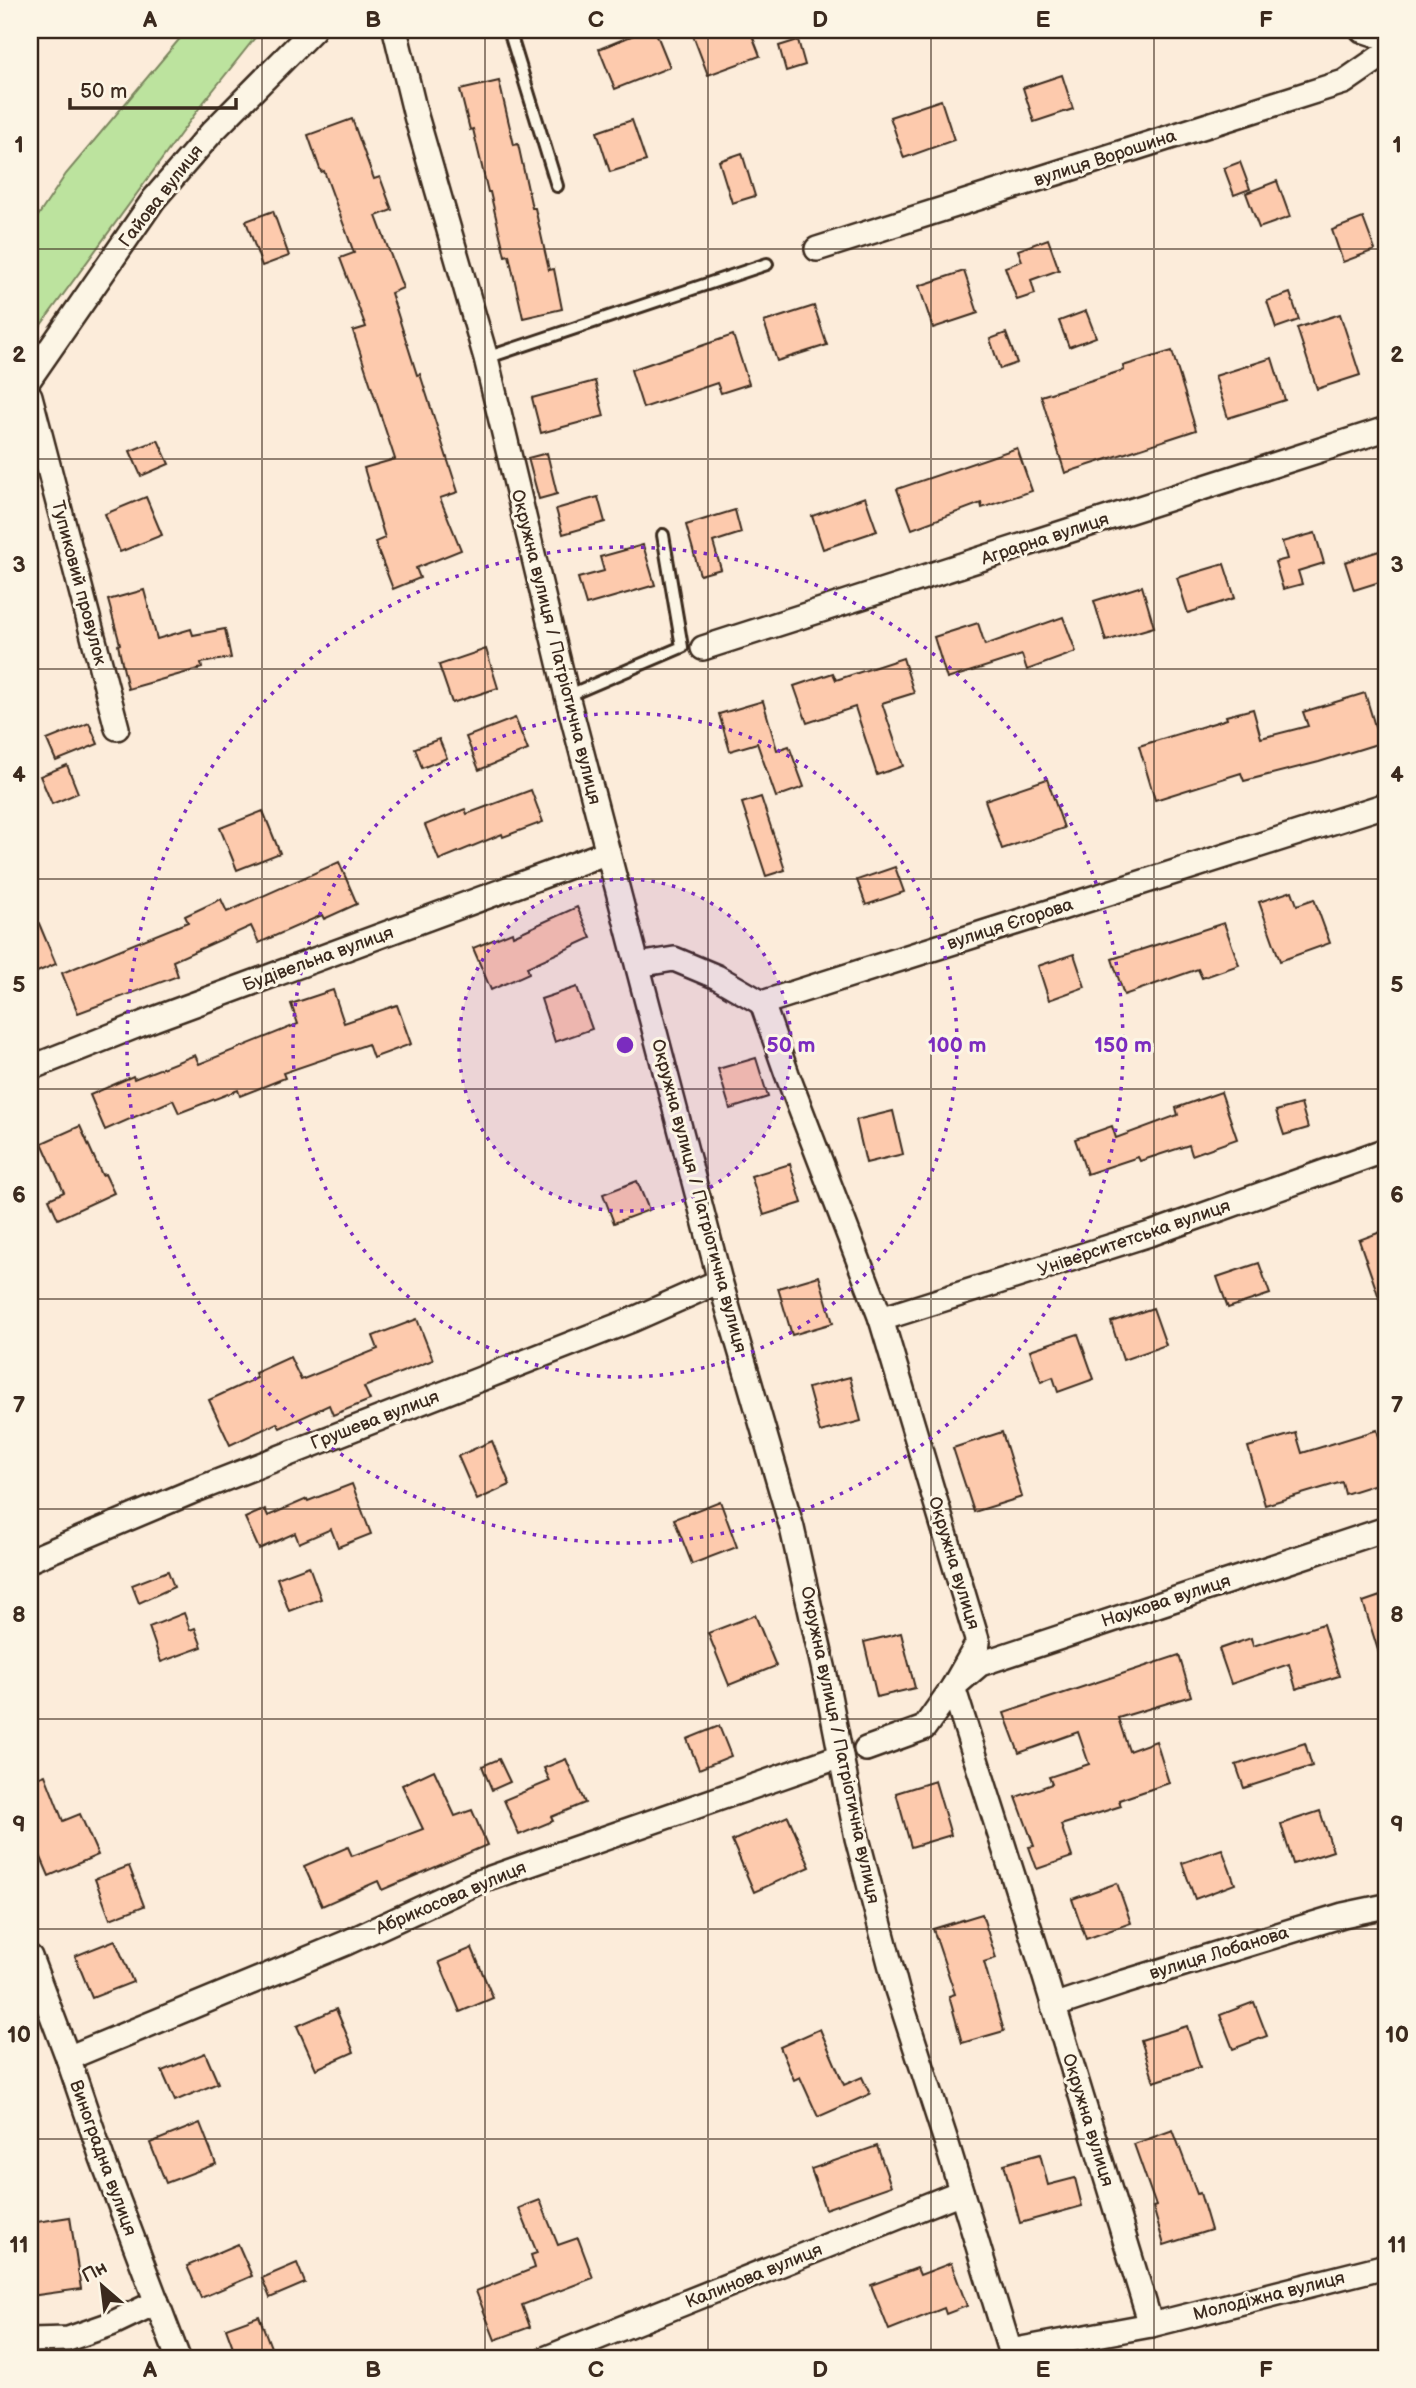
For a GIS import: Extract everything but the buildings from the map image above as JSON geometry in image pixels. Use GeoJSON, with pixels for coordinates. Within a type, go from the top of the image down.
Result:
{"type":"FeatureCollection","features":[{"type":"Feature","properties":{"kind":"street","name":"Гайова вулиця"},"geometry":{"type":"LineString","coordinates":[[30,378],[154,199],[212,132],[313,30]]}},
{"type":"Feature","properties":{"kind":"street","name":"Окружна вулиця / Патріотична вулиця"},"geometry":{"type":"LineString","coordinates":[[395,30],[416,116],[486,358],[566,696],[720,1281],[792,1528],[856,1838],[897,1990],[1011,2355]]}},
{"type":"Feature","properties":{"kind":"street"},"geometry":{"type":"LineString","coordinates":[[1362,30],[1386,38]]}},
{"type":"Feature","properties":{"kind":"street","name":"вулиця Ворошина"},"geometry":{"type":"LineString","coordinates":[[817,249],[1344,82],[1386,53]]}},
{"type":"Feature","properties":{"kind":"street","name":"Тупиковий провулок"},"geometry":{"type":"LineString","coordinates":[[30,396],[117,728]]}},
{"type":"Feature","properties":{"kind":"street","name":"Аграрна вулиця"},"geometry":{"type":"LineString","coordinates":[[703,648],[1386,429]]}},
{"type":"Feature","properties":{"kind":"street","name":"вулиця Єгорова"},"geometry":{"type":"LineString","coordinates":[[762,1003],[1386,805]]}},
{"type":"Feature","properties":{"kind":"street","name":"Будівельна вулиця"},"geometry":{"type":"LineString","coordinates":[[30,1068],[154,1019],[608,852]]}},
{"type":"Feature","properties":{"kind":"street"},"geometry":{"type":"LineString","coordinates":[[638,964],[674,960],[716,977],[762,1003]]}},
{"type":"Feature","properties":{"kind":"street","name":"Окружна вулиця"},"geometry":{"type":"LineString","coordinates":[[762,1003],[881,1318],[978,1643],[953,1687],[1151,2325]]}},
{"type":"Feature","properties":{"kind":"street","name":"Університетська вулиця"},"geometry":{"type":"LineString","coordinates":[[881,1318],[1153,1233],[1386,1150]]}},
{"type":"Feature","properties":{"kind":"street","name":"Грушева вулиця"},"geometry":{"type":"LineString","coordinates":[[30,1560],[191,1492],[632,1320],[720,1281]]}},
{"type":"Feature","properties":{"kind":"street","name":"Наукова вулиця"},"geometry":{"type":"LineString","coordinates":[[953,1687],[979,1664],[1000,1656],[1386,1529]]}},
{"type":"Feature","properties":{"kind":"street"},"geometry":{"type":"LineString","coordinates":[[866,1749],[924,1728],[953,1687]]}},
{"type":"Feature","properties":{"kind":"street","name":"Абрикосова вулиця"},"geometry":{"type":"LineString","coordinates":[[68,2058],[346,1942],[476,1883],[841,1756]]}},
{"type":"Feature","properties":{"kind":"street","name":"вулиця Лобанова"},"geometry":{"type":"LineString","coordinates":[[1054,2006],[1330,1919],[1386,1906]]}},
{"type":"Feature","properties":{"kind":"street","name":"Виноградна вулиця"},"geometry":{"type":"LineString","coordinates":[[30,1957],[178,2358]]}},
{"type":"Feature","properties":{"kind":"street","name":"Калинова вулиця"},"geometry":{"type":"LineString","coordinates":[[547,2358],[961,2192]]}},
{"type":"Feature","properties":{"kind":"street","name":"Молодіжна вулиця"},"geometry":{"type":"LineString","coordinates":[[1011,2355],[1151,2325],[1386,2266]]}},
{"type":"Feature","properties":{"kind":"street"},"geometry":{"type":"LineString","coordinates":[[30,2340],[68,2339],[111,2324],[157,2302]]}},
{"type":"Feature","properties":{"kind":"lane"},"geometry":{"type":"LineString","coordinates":[[509,30],[557,186]]}},
{"type":"Feature","properties":{"kind":"lane"},"geometry":{"type":"LineString","coordinates":[[486,358],[767,264]]}},
{"type":"Feature","properties":{"kind":"lane"},"geometry":{"type":"LineString","coordinates":[[566,696],[682,647],[663,535]]}},
{"type":"Feature","properties":{"kind":"green space"},"geometry":{"type":"Polygon","coordinates":[[[187,30],[261,30],[203,103],[30,340],[30,228],[66,174],[187,30]]]}}]}
